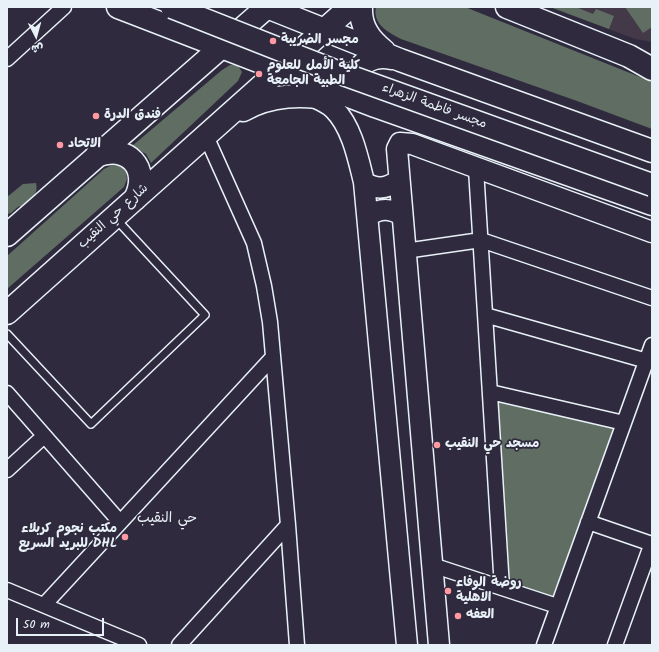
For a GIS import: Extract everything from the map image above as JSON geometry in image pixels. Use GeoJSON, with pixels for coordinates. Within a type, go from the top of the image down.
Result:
{"type":"FeatureCollection","features":[{"type":"Feature","properties":{"kind":"main road"},"geometry":{"type":"LineString","coordinates":[[118,7],[146,18],[160,20],[167,18],[178,7]]}},
{"type":"Feature","properties":{"kind":"main road","name":"مجسر فاطمة الزهراء"},"geometry":{"type":"LineString","coordinates":[[206,7],[406,83],[652,169]]}},
{"type":"Feature","properties":{"kind":"main road"},"geometry":{"type":"LineString","coordinates":[[7,235],[267,7],[400,60],[652,151]]}},
{"type":"Feature","properties":{"kind":"main road"},"geometry":{"type":"LineString","coordinates":[[214,129],[350,7]]}},
{"type":"Feature","properties":{"kind":"main road"},"geometry":{"type":"LineString","coordinates":[[362,7],[362,23],[370,38],[383,50],[400,60]]}},
{"type":"Feature","properties":{"kind":"main road"},"geometry":{"type":"LineString","coordinates":[[507,7],[629,56],[652,69]]}},
{"type":"Feature","properties":{"kind":"main road"},"geometry":{"type":"LineString","coordinates":[[146,18],[172,17],[221,47],[280,70],[375,106],[652,204]]}},
{"type":"Feature","properties":{"kind":"main road"},"geometry":{"type":"LineString","coordinates":[[172,17],[186,45],[189,57],[187,70],[176,87]]}},
{"type":"Feature","properties":{"kind":"main road","name":"مجسر فاطمة الزهراء"},"geometry":{"type":"LineString","coordinates":[[172,17],[332,70],[652,185]]}},
{"type":"Feature","properties":{"kind":"main road"},"geometry":{"type":"LineString","coordinates":[[584,37],[629,47],[652,50]]}},
{"type":"Feature","properties":{"kind":"main road"},"geometry":{"type":"LineString","coordinates":[[375,106],[365,101],[358,91],[356,80],[359,69],[367,61],[378,57],[400,60]]}},
{"type":"Feature","properties":{"kind":"main road"},"geometry":{"type":"LineString","coordinates":[[214,129],[248,107],[269,100],[290,96],[312,96],[375,106]]}},
{"type":"Feature","properties":{"kind":"main road"},"geometry":{"type":"LineString","coordinates":[[312,96],[331,106],[344,124],[354,148],[364,182],[408,645]]}},
{"type":"Feature","properties":{"kind":"main road","name":"شارع حي النقيب"},"geometry":{"type":"LineString","coordinates":[[7,313],[214,129]]}},
{"type":"Feature","properties":{"kind":"main road"},"geometry":{"type":"LineString","coordinates":[[439,645],[401,215],[397,149],[400,143],[412,144],[476,169],[652,232]]}},
{"type":"Feature","properties":{"kind":"main road"},"geometry":{"type":"LineString","coordinates":[[96,156],[105,152],[116,152],[125,155],[134,161],[139,170],[141,180],[140,190],[135,199]]}},
{"type":"Feature","properties":{"kind":"main road"},"geometry":{"type":"LineString","coordinates":[[364,182],[378,188],[385,188],[399,180]]}},
{"type":"Feature","properties":{"kind":"main road"},"geometry":{"type":"LineString","coordinates":[[368,216],[374,212],[388,209],[401,215]]}},
{"type":"Feature","properties":{"kind":"street"},"geometry":{"type":"LineString","coordinates":[[7,58],[64,7]]}},
{"type":"Feature","properties":{"kind":"street"},"geometry":{"type":"LineString","coordinates":[[214,129],[254,243],[264,286],[273,357],[297,645]]}},
{"type":"Feature","properties":{"kind":"street"},"geometry":{"type":"LineString","coordinates":[[476,169],[502,588]]}},
{"type":"Feature","properties":{"kind":"street"},"geometry":{"type":"LineString","coordinates":[[405,251],[480,240],[652,298]]}},
{"type":"Feature","properties":{"kind":"street"},"geometry":{"type":"LineString","coordinates":[[485,315],[647,361]]}},
{"type":"Feature","properties":{"kind":"street"},"geometry":{"type":"LineString","coordinates":[[544,645],[652,345]]}},
{"type":"Feature","properties":{"kind":"street"},"geometry":{"type":"LineString","coordinates":[[44,605],[273,357]]}},
{"type":"Feature","properties":{"kind":"street"},"geometry":{"type":"LineString","coordinates":[[490,392],[624,423]]}},
{"type":"Feature","properties":{"kind":"street"},"geometry":{"type":"LineString","coordinates":[[7,393],[120,522]]}},
{"type":"Feature","properties":{"kind":"street"},"geometry":{"type":"LineString","coordinates":[[7,470],[44,436]]}},
{"type":"Feature","properties":{"kind":"street"},"geometry":{"type":"LineString","coordinates":[[588,522],[652,544],[616,645]]}},
{"type":"Feature","properties":{"kind":"street"},"geometry":{"type":"LineString","coordinates":[[178,645],[288,525]]}},
{"type":"Feature","properties":{"kind":"street"},"geometry":{"type":"LineString","coordinates":[[432,565],[557,606]]}},
{"type":"Feature","properties":{"kind":"street"},"geometry":{"type":"LineString","coordinates":[[7,590],[139,645]]}},
{"type":"Feature","properties":{"kind":"lane"},"geometry":{"type":"LineString","coordinates":[[7,334],[92,424],[205,315],[114,217]]}},
{"type":"Feature","properties":{"kind":"shaded area"},"geometry":{"type":"Polygon","coordinates":[[[550,7],[652,7],[652,42],[635,39],[550,7]]]}},
{"type":"Feature","properties":{"kind":"green space"},"geometry":{"type":"Polygon","coordinates":[[[376,7],[465,7],[650,81],[652,82],[652,129],[401,39],[382,27],[375,13],[376,7]]]}},
{"type":"Feature","properties":{"kind":"green space"},"geometry":{"type":"Polygon","coordinates":[[[550,7],[576,7],[593,14],[596,9],[614,16],[609,29],[550,7]]]}},
{"type":"Feature","properties":{"kind":"green space"},"geometry":{"type":"Polygon","coordinates":[[[625,7],[652,7],[652,27],[643,33],[625,7]]]}},
{"type":"Feature","properties":{"kind":"green space"},"geometry":{"type":"Polygon","coordinates":[[[237,64],[242,72],[238,81],[151,163],[146,154],[132,146],[222,70],[230,65],[237,64]]]}},
{"type":"Feature","properties":{"kind":"green space"},"geometry":{"type":"Polygon","coordinates":[[[112,165],[121,166],[126,171],[127,179],[124,187],[7,289],[7,256],[104,169],[112,165]]]}},
{"type":"Feature","properties":{"kind":"green space"},"geometry":{"type":"Polygon","coordinates":[[[36,183],[37,187],[35,194],[25,209],[19,206],[11,213],[7,214],[7,197],[23,184],[36,183]]]}},
{"type":"Feature","properties":{"kind":"green space"},"geometry":{"type":"Polygon","coordinates":[[[498,401],[615,428],[552,598],[508,585],[498,401]]]}},
{"type":"Feature","properties":{"kind":"place","name":"مجسر الضريبة"},"geometry":{"type":"Point","coordinates":[273,41]}},
{"type":"Feature","properties":{"kind":"place","name":"كلية الأمل للعلوم الطبية الجامعة"},"geometry":{"type":"Point","coordinates":[259,74]}},
{"type":"Feature","properties":{"kind":"place","name":"فندق الدرة"},"geometry":{"type":"Point","coordinates":[96,116]}},
{"type":"Feature","properties":{"kind":"place","name":"الاتحاد"},"geometry":{"type":"Point","coordinates":[60,145]}},
{"type":"Feature","properties":{"kind":"place","name":"مسجد حي النقيب"},"geometry":{"type":"Point","coordinates":[437,445]}},
{"type":"Feature","properties":{"kind":"place","name":"مكتب نجوم كربلاء للبريد السريع DHL"},"geometry":{"type":"Point","coordinates":[125,537]}},
{"type":"Feature","properties":{"kind":"place","name":"روضة الوفاء الاهلية"},"geometry":{"type":"Point","coordinates":[448,591]}},
{"type":"Feature","properties":{"kind":"place","name":"العفه"},"geometry":{"type":"Point","coordinates":[458,616]}},
{"type":"Feature","properties":{"kind":"district","name":"حي النقيب"},"geometry":{"type":"Point","coordinates":[167,520]}}]}
